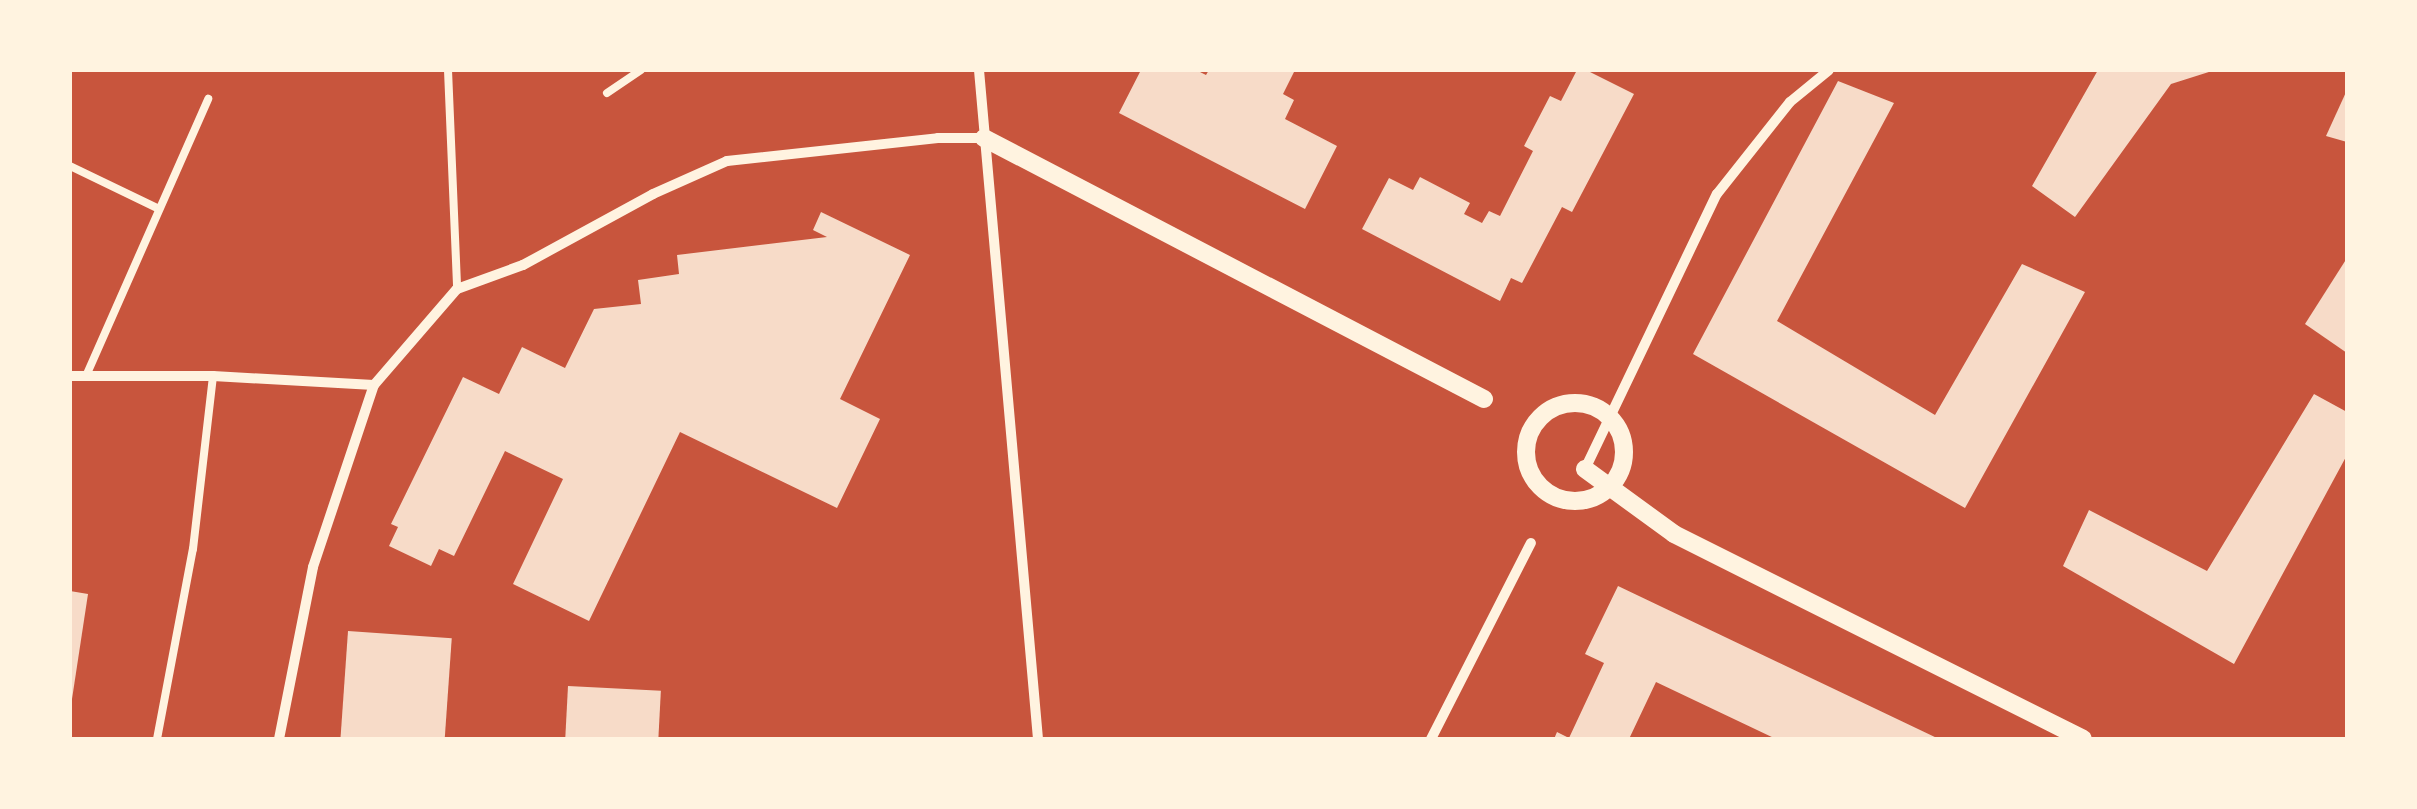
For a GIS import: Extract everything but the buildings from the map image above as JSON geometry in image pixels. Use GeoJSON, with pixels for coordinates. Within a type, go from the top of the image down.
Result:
{"type":"FeatureCollection","features":[{"type":"Feature","properties":{"kind":"street"},"geometry":{"type":"LineString","coordinates":[[980,70],[1038,739]]}},
{"type":"Feature","properties":{"kind":"street"},"geometry":{"type":"LineString","coordinates":[[1829,70],[1790,102],[1717,194],[1586,469],[1674,534],[2082,739]]}},
{"type":"Feature","properties":{"kind":"street"},"geometry":{"type":"LineString","coordinates":[[278,739],[313,566],[374,384],[457,289],[523,266],[653,194],[727,161],[938,138],[984,138],[1484,400]]}},
{"type":"Feature","properties":{"kind":"street"},"geometry":{"type":"LineString","coordinates":[[70,376],[214,376],[374,384]]}},
{"type":"Feature","properties":{"kind":"street"},"geometry":{"type":"LineString","coordinates":[[1584,403],[1600,409],[1621,432],[1622,468],[1608,489],[1586,500],[1558,498],[1530,472],[1527,444],[1533,428],[1547,412],[1584,403]]}},
{"type":"Feature","properties":{"kind":"street"},"geometry":{"type":"LineString","coordinates":[[1431,739],[1530,543]]}},
{"type":"Feature","properties":{"kind":"lane"},"geometry":{"type":"LineString","coordinates":[[448,70],[457,289]]}},
{"type":"Feature","properties":{"kind":"lane"},"geometry":{"type":"LineString","coordinates":[[607,93],[641,70]]}},
{"type":"Feature","properties":{"kind":"lane"},"geometry":{"type":"LineString","coordinates":[[86,376],[208,99]]}},
{"type":"Feature","properties":{"kind":"lane"},"geometry":{"type":"LineString","coordinates":[[70,166],[158,208]]}},
{"type":"Feature","properties":{"kind":"lane"},"geometry":{"type":"LineString","coordinates":[[157,739],[193,549],[214,376]]}}]}
